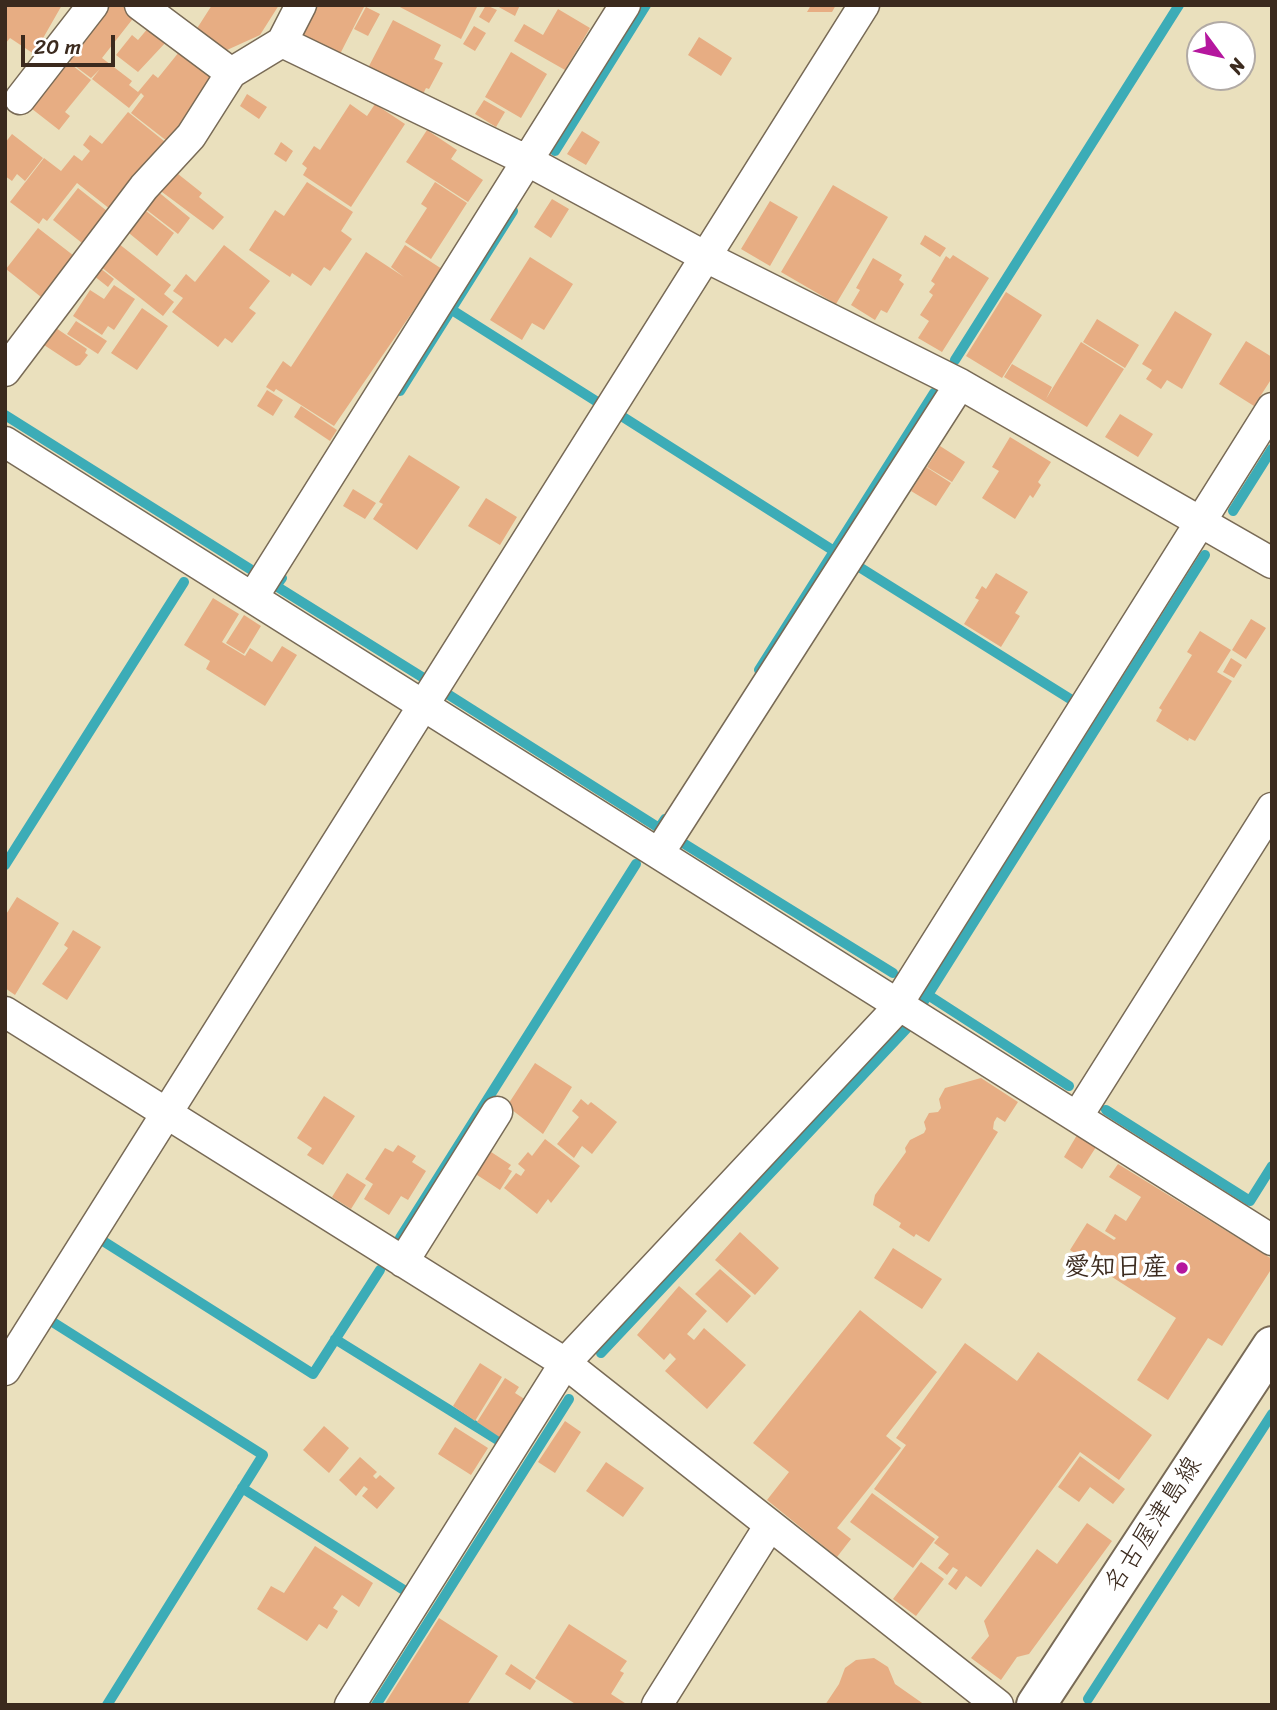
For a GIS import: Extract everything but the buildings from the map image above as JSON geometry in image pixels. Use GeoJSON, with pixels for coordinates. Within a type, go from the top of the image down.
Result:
{"type":"FeatureCollection","features":[{"type":"Feature","properties":{"kind":"main road","name":"名古屋津島線"},"geometry":{"type":"LineString","coordinates":[[1037,1705],[1272,1346]]}},
{"type":"Feature","properties":{"kind":"street"},"geometry":{"type":"LineString","coordinates":[[20,99],[93,5]]}},
{"type":"Feature","properties":{"kind":"street"},"geometry":{"type":"LineString","coordinates":[[140,5],[231,73]]}},
{"type":"Feature","properties":{"kind":"street"},"geometry":{"type":"LineString","coordinates":[[5,371],[144,187],[191,136],[231,73],[282,42],[301,5]]}},
{"type":"Feature","properties":{"kind":"street"},"geometry":{"type":"LineString","coordinates":[[253,597],[625,5]]}},
{"type":"Feature","properties":{"kind":"street"},"geometry":{"type":"LineString","coordinates":[[5,1370],[864,5]]}},
{"type":"Feature","properties":{"kind":"street"},"geometry":{"type":"LineString","coordinates":[[282,42],[528,161],[706,257],[960,384],[1272,563]]}},
{"type":"Feature","properties":{"kind":"street"},"geometry":{"type":"LineString","coordinates":[[659,853],[960,384]]}},
{"type":"Feature","properties":{"kind":"street"},"geometry":{"type":"LineString","coordinates":[[349,1705],[565,1363],[890,1016],[1272,408]]}},
{"type":"Feature","properties":{"kind":"street"},"geometry":{"type":"LineString","coordinates":[[5,442],[1272,1240]]}},
{"type":"Feature","properties":{"kind":"street"},"geometry":{"type":"LineString","coordinates":[[1077,1117],[1272,808]]}},
{"type":"Feature","properties":{"kind":"street"},"geometry":{"type":"LineString","coordinates":[[5,1012],[565,1363],[998,1705]]}},
{"type":"Feature","properties":{"kind":"street"},"geometry":{"type":"LineString","coordinates":[[403,1262],[497,1112]]}},
{"type":"Feature","properties":{"kind":"street"},"geometry":{"type":"LineString","coordinates":[[657,1705],[770,1525]]}},
{"type":"Feature","properties":{"kind":"waterway"},"geometry":{"type":"LineString","coordinates":[[555,151],[646,5]]}},
{"type":"Feature","properties":{"kind":"waterway"},"geometry":{"type":"LineString","coordinates":[[955,360],[1179,5]]}},
{"type":"Feature","properties":{"kind":"waterway"},"geometry":{"type":"LineString","coordinates":[[400,391],[513,211]]}},
{"type":"Feature","properties":{"kind":"waterway"},"geometry":{"type":"LineString","coordinates":[[452,310],[599,403]]}},
{"type":"Feature","properties":{"kind":"waterway"},"geometry":{"type":"LineString","coordinates":[[759,670],[934,393]]}},
{"type":"Feature","properties":{"kind":"waterway"},"geometry":{"type":"LineString","coordinates":[[5,415],[250,569]]}},
{"type":"Feature","properties":{"kind":"waterway"},"geometry":{"type":"LineString","coordinates":[[623,417],[834,551]]}},
{"type":"Feature","properties":{"kind":"waterway"},"geometry":{"type":"LineString","coordinates":[[1233,511],[1272,449]]}},
{"type":"Feature","properties":{"kind":"waterway"},"geometry":{"type":"LineString","coordinates":[[924,1001],[1205,555]]}},
{"type":"Feature","properties":{"kind":"waterway"},"geometry":{"type":"LineString","coordinates":[[856,565],[1075,702]]}},
{"type":"Feature","properties":{"kind":"waterway"},"geometry":{"type":"LineString","coordinates":[[282,578],[276,586],[422,677]]}},
{"type":"Feature","properties":{"kind":"waterway"},"geometry":{"type":"LineString","coordinates":[[5,865],[184,582]]}},
{"type":"Feature","properties":{"kind":"waterway"},"geometry":{"type":"LineString","coordinates":[[449,695],[659,828],[665,819]]}},
{"type":"Feature","properties":{"kind":"waterway"},"geometry":{"type":"LineString","coordinates":[[683,843],[893,973]]}},
{"type":"Feature","properties":{"kind":"waterway"},"geometry":{"type":"LineString","coordinates":[[400,1238],[636,864]]}},
{"type":"Feature","properties":{"kind":"waterway"},"geometry":{"type":"LineString","coordinates":[[928,995],[1069,1086]]}},
{"type":"Feature","properties":{"kind":"waterway"},"geometry":{"type":"LineString","coordinates":[[601,1353],[909,1026]]}},
{"type":"Feature","properties":{"kind":"waterway"},"geometry":{"type":"LineString","coordinates":[[1106,1110],[1250,1201],[1272,1166]]}},
{"type":"Feature","properties":{"kind":"waterway"},"geometry":{"type":"LineString","coordinates":[[103,1241],[313,1374],[380,1270]]}},
{"type":"Feature","properties":{"kind":"waterway"},"geometry":{"type":"LineString","coordinates":[[51,1321],[263,1455],[107,1705]]}},
{"type":"Feature","properties":{"kind":"waterway"},"geometry":{"type":"LineString","coordinates":[[335,1339],[501,1442]]}},
{"type":"Feature","properties":{"kind":"waterway"},"geometry":{"type":"LineString","coordinates":[[376,1705],[569,1399]]}},
{"type":"Feature","properties":{"kind":"waterway"},"geometry":{"type":"LineString","coordinates":[[1088,1699],[1272,1414]]}},
{"type":"Feature","properties":{"kind":"waterway"},"geometry":{"type":"LineString","coordinates":[[242,1488],[407,1592]]}},
{"type":"Feature","properties":{"kind":"place","name":"愛知日産"},"geometry":{"type":"Point","coordinates":[1182,1268]}}]}
